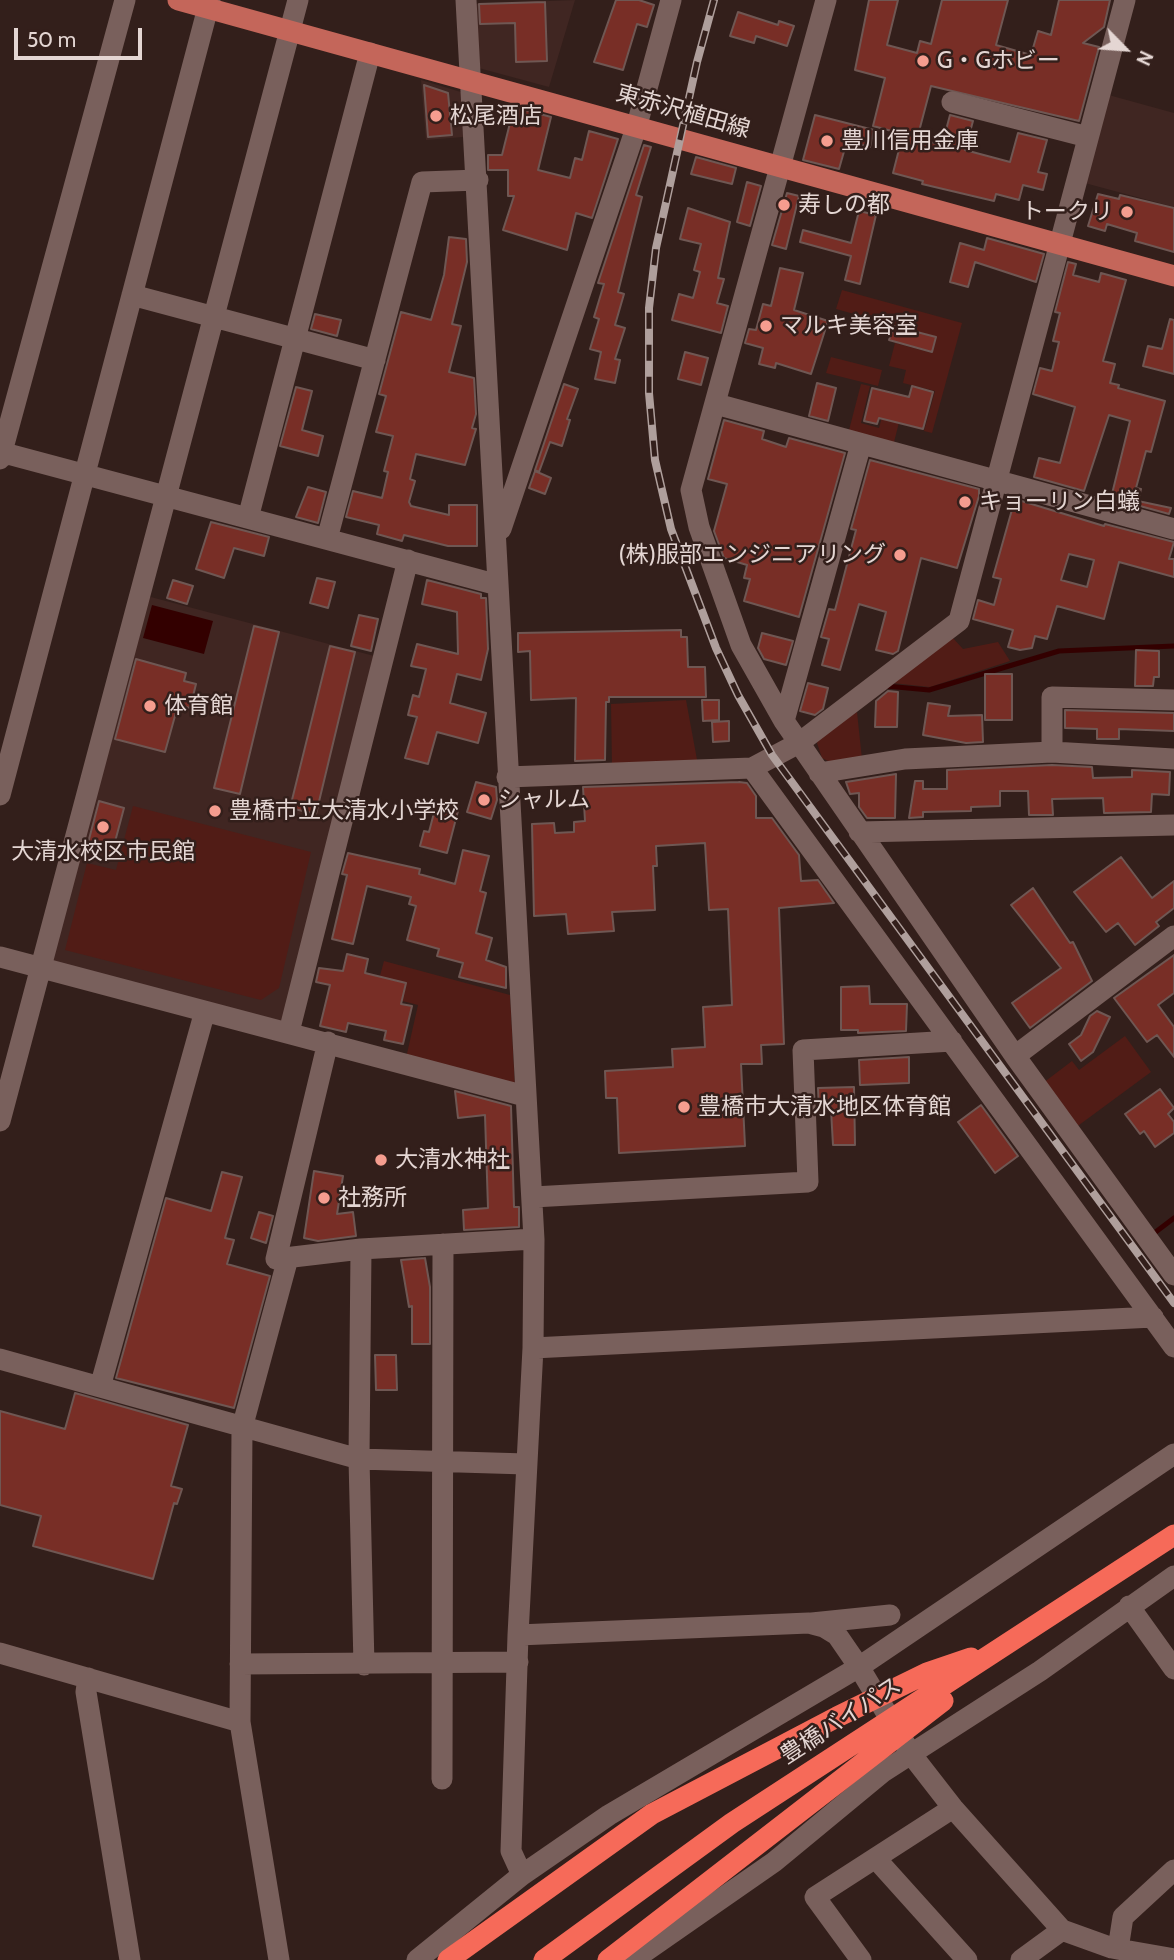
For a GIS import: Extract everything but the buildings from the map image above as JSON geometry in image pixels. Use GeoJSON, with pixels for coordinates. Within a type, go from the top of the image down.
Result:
{"type":"FeatureCollection","features":[{"type":"Feature","properties":{"kind":"highway","name":"豊橋バイパス"},"geometry":{"type":"LineString","coordinates":[[544,1960],[732,1823],[1174,1535]]}},
{"type":"Feature","properties":{"kind":"highway"},"geometry":{"type":"LineString","coordinates":[[608,1960],[1111,1577]]}},
{"type":"Feature","properties":{"kind":"highway"},"geometry":{"type":"LineString","coordinates":[[448,1960],[652,1814],[927,1673],[1002,1647]]}},
{"type":"Feature","properties":{"kind":"main road","name":"東赤沢植田線"},"geometry":{"type":"LineString","coordinates":[[178,0],[209,4],[290,31],[471,82],[638,125],[1059,245],[1174,275]]}},
{"type":"Feature","properties":{"kind":"street"},"geometry":{"type":"LineString","coordinates":[[125,0],[1,454],[85,473],[498,585]]}},
{"type":"Feature","properties":{"kind":"street"},"geometry":{"type":"LineString","coordinates":[[0,1121],[211,317],[298,0]]}},
{"type":"Feature","properties":{"kind":"street"},"geometry":{"type":"LineString","coordinates":[[466,0],[478,180],[507,777],[533,1197],[533,1348],[518,1635],[512,1852],[522,1875]]}},
{"type":"Feature","properties":{"kind":"street"},"geometry":{"type":"LineString","coordinates":[[497,541],[638,125],[671,0]]}},
{"type":"Feature","properties":{"kind":"street"},"geometry":{"type":"LineString","coordinates":[[826,0],[691,490],[699,527],[741,645],[784,720],[1016,1056],[1174,1275]]}},
{"type":"Feature","properties":{"kind":"street"},"geometry":{"type":"LineString","coordinates":[[507,777],[752,768],[799,743],[959,621],[1125,0]]}},
{"type":"Feature","properties":{"kind":"street"},"geometry":{"type":"LineString","coordinates":[[0,795],[209,4]]}},
{"type":"Feature","properties":{"kind":"street"},"geometry":{"type":"LineString","coordinates":[[248,518],[370,53]]}},
{"type":"Feature","properties":{"kind":"street"},"geometry":{"type":"LineString","coordinates":[[952,102],[1088,137]]}},
{"type":"Feature","properties":{"kind":"street"},"geometry":{"type":"LineString","coordinates":[[327,539],[422,182],[478,180]]}},
{"type":"Feature","properties":{"kind":"street"},"geometry":{"type":"LineString","coordinates":[[132,295],[293,341],[375,360]]}},
{"type":"Feature","properties":{"kind":"street"},"geometry":{"type":"LineString","coordinates":[[716,404],[1174,529]]}},
{"type":"Feature","properties":{"kind":"street"},"geometry":{"type":"LineString","coordinates":[[784,720],[861,443]]}},
{"type":"Feature","properties":{"kind":"street"},"geometry":{"type":"LineString","coordinates":[[289,1032],[408,561]]}},
{"type":"Feature","properties":{"kind":"street"},"geometry":{"type":"LineString","coordinates":[[1052,752],[1052,697],[1174,700]]}},
{"type":"Feature","properties":{"kind":"street"},"geometry":{"type":"LineString","coordinates":[[819,773],[905,759],[1052,752],[1174,759]]}},
{"type":"Feature","properties":{"kind":"street"},"geometry":{"type":"LineString","coordinates":[[752,768],[1174,1347]]}},
{"type":"Feature","properties":{"kind":"street"},"geometry":{"type":"LineString","coordinates":[[859,832],[1174,825]]}},
{"type":"Feature","properties":{"kind":"street"},"geometry":{"type":"LineString","coordinates":[[1016,1056],[1174,936]]}},
{"type":"Feature","properties":{"kind":"street"},"geometry":{"type":"LineString","coordinates":[[0,957],[525,1096]]}},
{"type":"Feature","properties":{"kind":"street"},"geometry":{"type":"LineString","coordinates":[[100,1387],[205,1011]]}},
{"type":"Feature","properties":{"kind":"street"},"geometry":{"type":"LineString","coordinates":[[533,1197],[808,1182],[803,1050],[952,1041]]}},
{"type":"Feature","properties":{"kind":"street"},"geometry":{"type":"LineString","coordinates":[[328,1042],[276,1259],[361,1249],[534,1239]]}},
{"type":"Feature","properties":{"kind":"street"},"geometry":{"type":"LineString","coordinates":[[442,1779],[443,1244]]}},
{"type":"Feature","properties":{"kind":"street"},"geometry":{"type":"LineString","coordinates":[[361,1249],[359,1459],[364,1665]]}},
{"type":"Feature","properties":{"kind":"street"},"geometry":{"type":"LineString","coordinates":[[278,1960],[240,1722],[242,1428],[288,1258]]}},
{"type":"Feature","properties":{"kind":"street"},"geometry":{"type":"LineString","coordinates":[[533,1348],[1153,1317]]}},
{"type":"Feature","properties":{"kind":"street"},"geometry":{"type":"LineString","coordinates":[[0,1359],[359,1459],[526,1464]]}},
{"type":"Feature","properties":{"kind":"street"},"geometry":{"type":"LineString","coordinates":[[417,1960],[522,1875],[683,1769],[859,1667],[1173,1456]]}},
{"type":"Feature","properties":{"kind":"street"},"geometry":{"type":"LineString","coordinates":[[633,1960],[774,1863],[883,1772],[1040,1671],[1174,1576]]}},
{"type":"Feature","properties":{"kind":"street"},"geometry":{"type":"LineString","coordinates":[[1129,1606],[1174,1669]]}},
{"type":"Feature","properties":{"kind":"street"},"geometry":{"type":"LineString","coordinates":[[518,1635],[809,1623],[890,1615]]}},
{"type":"Feature","properties":{"kind":"street"},"geometry":{"type":"LineString","coordinates":[[809,1623],[837,1635],[911,1754],[953,1808],[1062,1930],[1144,1958],[1174,1959]]}},
{"type":"Feature","properties":{"kind":"street"},"geometry":{"type":"LineString","coordinates":[[0,1653],[240,1722]]}},
{"type":"Feature","properties":{"kind":"street"},"geometry":{"type":"LineString","coordinates":[[240,1664],[518,1662]]}},
{"type":"Feature","properties":{"kind":"street"},"geometry":{"type":"LineString","coordinates":[[88,1678],[86,1692],[130,1960]]}},
{"type":"Feature","properties":{"kind":"street"},"geometry":{"type":"LineString","coordinates":[[862,1960],[815,1897],[877,1860],[953,1808]]}},
{"type":"Feature","properties":{"kind":"street"},"geometry":{"type":"LineString","coordinates":[[877,1860],[967,1960]]}},
{"type":"Feature","properties":{"kind":"street"},"geometry":{"type":"LineString","coordinates":[[1118,1949],[1123,1917],[1174,1870]]}},
{"type":"Feature","properties":{"kind":"street"},"geometry":{"type":"LineString","coordinates":[[1021,1960],[1062,1930]]}},
{"type":"Feature","properties":{"kind":"shaded area"},"geometry":{"type":"Polygon","coordinates":[[[575,0],[549,87],[475,67],[472,4],[575,0]]]}},
{"type":"Feature","properties":{"kind":"shaded area"},"geometry":{"type":"Polygon","coordinates":[[[421,80],[461,92],[463,137],[426,140],[421,80]]]}},
{"type":"Feature","properties":{"kind":"shaded area"},"geometry":{"type":"Polygon","coordinates":[[[1105,94],[1174,113],[1174,207],[1081,182],[1105,94]]]}},
{"type":"Feature","properties":{"kind":"shaded area"},"geometry":{"type":"Polygon","coordinates":[[[842,290],[962,323],[932,433],[924,431],[935,391],[903,383],[906,370],[889,366],[895,343],[932,353],[937,337],[836,309],[842,290]]]}},
{"type":"Feature","properties":{"kind":"shaded area"},"geometry":{"type":"Polygon","coordinates":[[[831,357],[882,370],[878,386],[826,373],[831,357]]]}},
{"type":"Feature","properties":{"kind":"shaded area"},"geometry":{"type":"Polygon","coordinates":[[[861,384],[870,386],[861,423],[879,428],[887,399],[904,403],[893,446],[848,434],[861,384]]]}},
{"type":"Feature","properties":{"kind":"shaded area","name":"豊橋市立大清水小学校"},"geometry":{"type":"Polygon","coordinates":[[[147,596],[378,657],[286,1024],[50,964],[147,596]]]}},
{"type":"Feature","properties":{"kind":"shaded area"},"geometry":{"type":"Polygon","coordinates":[[[152,605],[213,621],[204,654],[143,638],[152,605]]]}},
{"type":"Feature","properties":{"kind":"shaded area"},"geometry":{"type":"Polygon","coordinates":[[[952,637],[963,649],[998,642],[1010,661],[930,687],[892,683],[952,637]]]}},
{"type":"Feature","properties":{"kind":"shaded area"},"geometry":{"type":"Polygon","coordinates":[[[686,700],[698,765],[612,768],[611,704],[686,700]]]}},
{"type":"Feature","properties":{"kind":"shaded area"},"geometry":{"type":"Polygon","coordinates":[[[857,712],[862,759],[830,762],[822,758],[817,743],[820,734],[857,712]]]}},
{"type":"Feature","properties":{"kind":"shaded area"},"geometry":{"type":"Polygon","coordinates":[[[133,806],[311,852],[279,988],[261,1000],[65,950],[87,863],[116,870],[133,806]]]}},
{"type":"Feature","properties":{"kind":"shaded area"},"geometry":{"type":"Polygon","coordinates":[[[384,961],[510,995],[515,1088],[406,1058],[418,1005],[375,994],[384,961]]]}},
{"type":"Feature","properties":{"kind":"shaded area"},"geometry":{"type":"Polygon","coordinates":[[[1125,1036],[1151,1072],[1075,1128],[1043,1083],[1072,1061],[1079,1070],[1125,1036]]]}},
{"type":"Feature","properties":{"kind":"waterway"},"geometry":{"type":"LineString","coordinates":[[886,686],[929,690],[1059,651],[1174,646]]}},
{"type":"Feature","properties":{"kind":"waterway"},"geometry":{"type":"LineString","coordinates":[[1153,1234],[1174,1218]]}},
{"type":"Feature","properties":{"kind":"railway"},"geometry":{"type":"LineString","coordinates":[[714,0],[697,62],[656,248],[649,308],[649,393],[655,460],[671,529],[716,648],[738,695],[772,755],[1174,1303]]}},
{"type":"Feature","properties":{"kind":"place","name":"G・Gホビー"},"geometry":{"type":"Point","coordinates":[923,61]}},
{"type":"Feature","properties":{"kind":"place","name":"松尾酒店"},"geometry":{"type":"Point","coordinates":[436,116]}},
{"type":"Feature","properties":{"kind":"place","name":"豊川信用金庫"},"geometry":{"type":"Point","coordinates":[827,141]}},
{"type":"Feature","properties":{"kind":"place","name":"寿しの都"},"geometry":{"type":"Point","coordinates":[784,205]}},
{"type":"Feature","properties":{"kind":"place","name":"トークリ"},"geometry":{"type":"Point","coordinates":[1127,212]}},
{"type":"Feature","properties":{"kind":"place","name":"マルキ美容室"},"geometry":{"type":"Point","coordinates":[766,326]}},
{"type":"Feature","properties":{"kind":"place","name":"キョーリン白蟻"},"geometry":{"type":"Point","coordinates":[965,502]}},
{"type":"Feature","properties":{"kind":"place","name":"(株)服部エンジニアリング"},"geometry":{"type":"Point","coordinates":[900,555]}},
{"type":"Feature","properties":{"kind":"place","name":"体育館"},"geometry":{"type":"Point","coordinates":[150,706]}},
{"type":"Feature","properties":{"kind":"place","name":"シャルム"},"geometry":{"type":"Point","coordinates":[484,800]}},
{"type":"Feature","properties":{"kind":"place","name":"豊橋市立大清水小学校"},"geometry":{"type":"Point","coordinates":[215,811]}},
{"type":"Feature","properties":{"kind":"place","name":"大清水校区市民館"},"geometry":{"type":"Point","coordinates":[103,827]}},
{"type":"Feature","properties":{"kind":"place","name":"豊橋市大清水地区体育館"},"geometry":{"type":"Point","coordinates":[684,1107]}},
{"type":"Feature","properties":{"kind":"place","name":"大清水神社"},"geometry":{"type":"Point","coordinates":[381,1160]}},
{"type":"Feature","properties":{"kind":"place","name":"社務所"},"geometry":{"type":"Point","coordinates":[324,1198]}}]}
